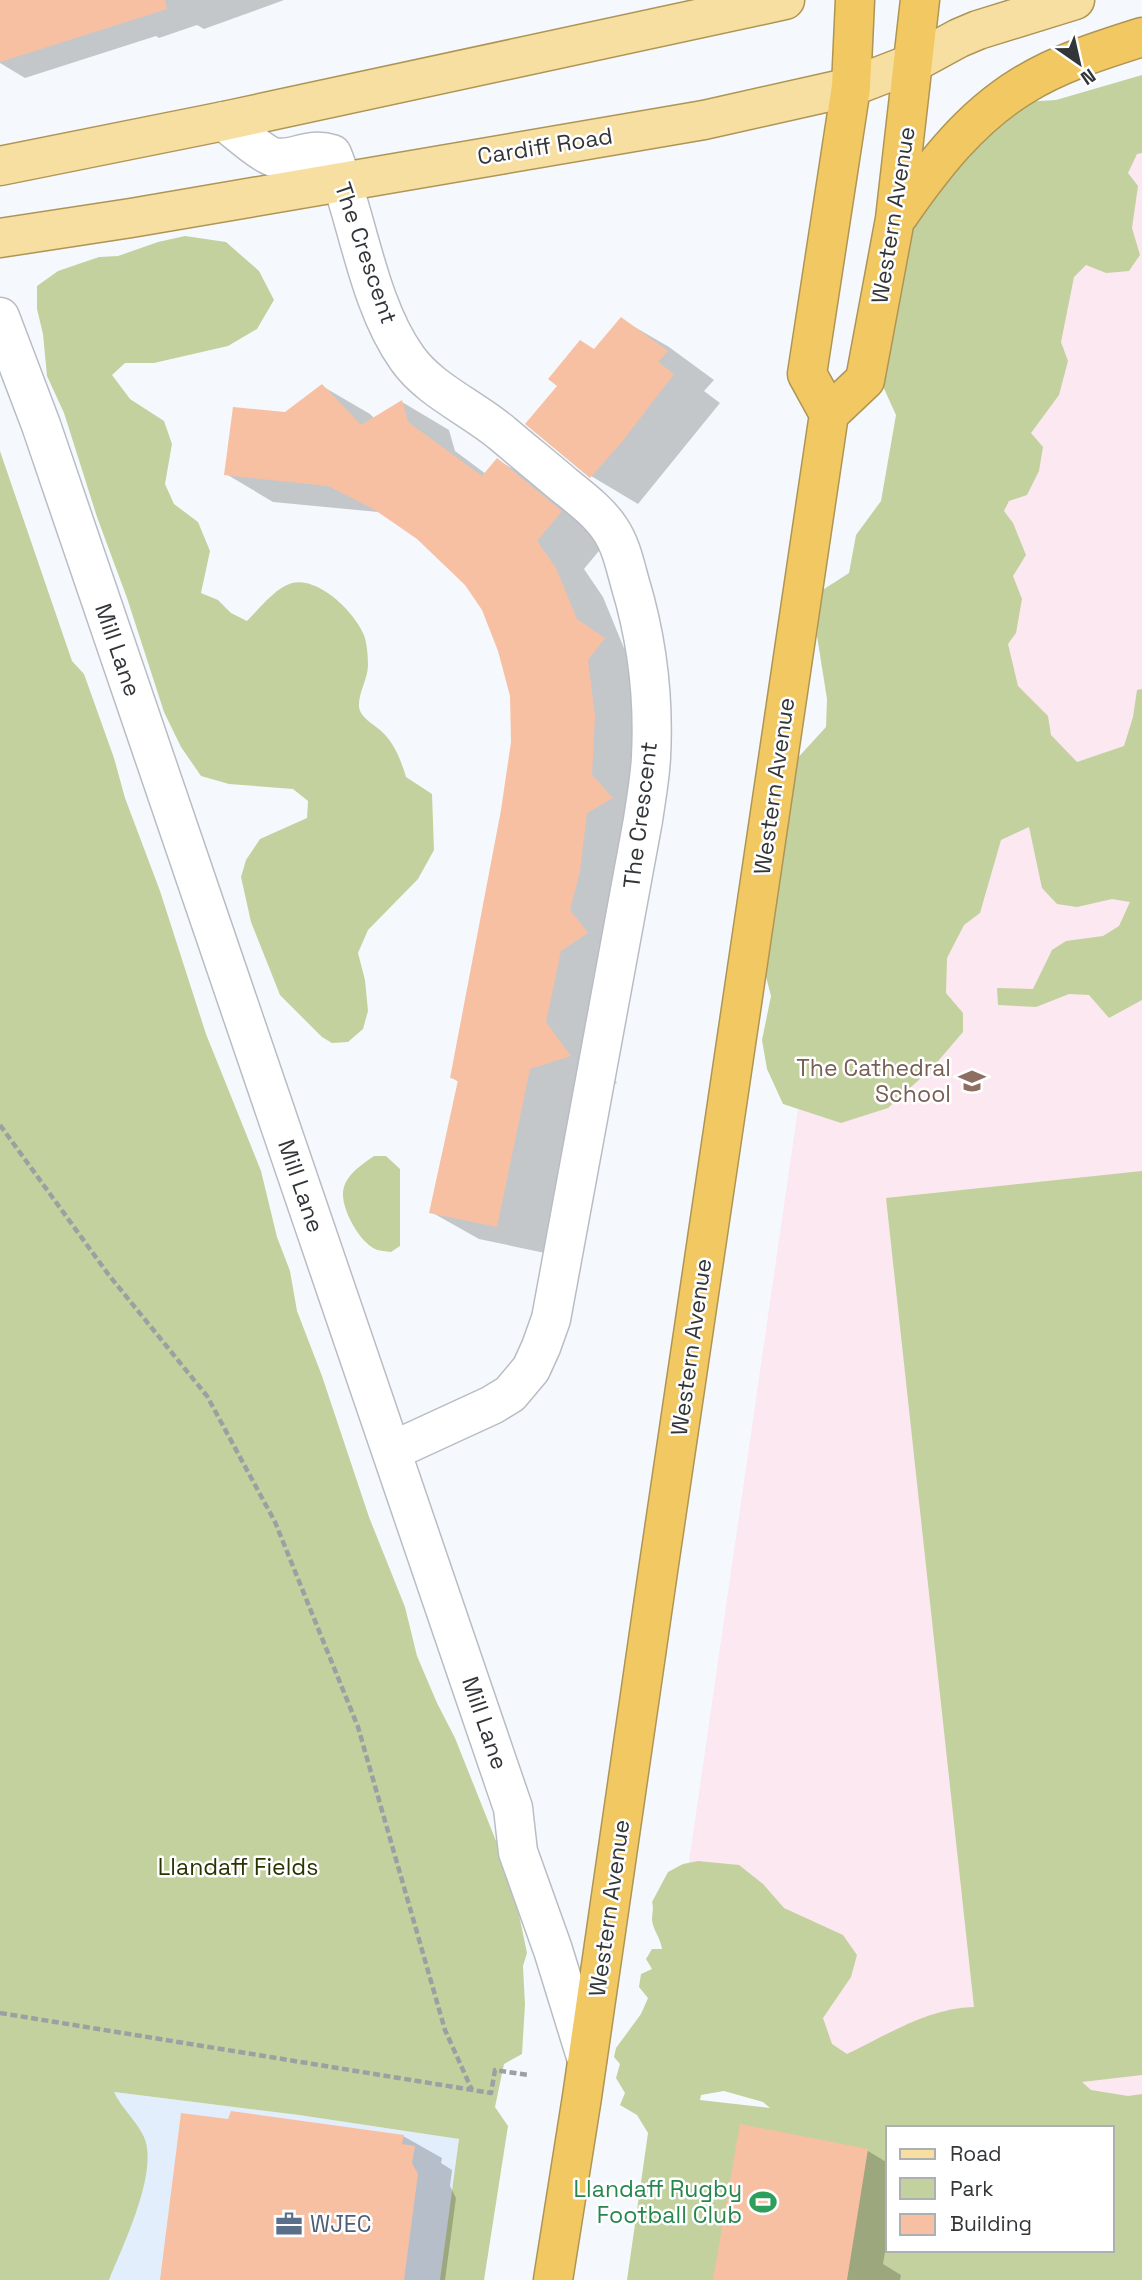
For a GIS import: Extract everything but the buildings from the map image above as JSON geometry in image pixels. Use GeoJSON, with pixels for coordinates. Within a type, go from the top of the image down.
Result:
{"type":"FeatureCollection","features":[{"type":"Feature","properties":{"kind":"highway"},"geometry":{"type":"LineString","coordinates":[[829,414],[807,374],[850,87],[855,0]]}},
{"type":"Feature","properties":{"kind":"highway","name":"Western Avenue"},"geometry":{"type":"LineString","coordinates":[[553,2280],[829,414],[864,380],[895,219],[920,0]]}},
{"type":"Feature","properties":{"kind":"highway"},"geometry":{"type":"LineString","coordinates":[[895,219],[945,152],[999,102],[1021,86],[1058,67],[1142,37]]}},
{"type":"Feature","properties":{"kind":"main road"},"geometry":{"type":"LineString","coordinates":[[0,166],[224,121],[785,0]]}},
{"type":"Feature","properties":{"kind":"main road","name":"Cardiff Road"},"geometry":{"type":"LineString","coordinates":[[0,238],[705,120],[850,87],[914,63],[978,30],[1075,0]]}},
{"type":"Feature","properties":{"kind":"street","name":"The Crescent"},"geometry":{"type":"LineString","coordinates":[[224,121],[271,156],[287,157],[318,150],[332,155],[343,181],[349,212],[379,301],[408,359],[426,379],[491,424],[594,509],[610,528],[621,550],[637,605],[647,660],[651,757],[643,820],[551,1319],[531,1370],[510,1394],[392,1451]]}},
{"type":"Feature","properties":{"kind":"street","name":"Mill Lane"},"geometry":{"type":"LineString","coordinates":[[0,317],[45,438],[513,1808],[518,1852],[553,1950],[587,2060]]}},
{"type":"Feature","properties":{"kind":"path"},"geometry":{"type":"LineString","coordinates":[[0,1125],[108,1274],[207,1396],[275,1522],[358,1727],[446,2031],[472,2090]]}},
{"type":"Feature","properties":{"kind":"path"},"geometry":{"type":"LineString","coordinates":[[0,2013],[491,2093],[495,2070],[528,2075]]}},
{"type":"Feature","properties":{"kind":"shaded area","name":"The Cathedral School"},"geometry":{"type":"Polygon","coordinates":[[[1142,78],[1142,2133],[1114,2128],[1114,2126],[1095,2126],[658,2076],[815,991],[1142,78]]]}},
{"type":"Feature","properties":{"kind":"shaded area","name":"WJEC"},"geometry":{"type":"Polygon","coordinates":[[[113,2092],[299,2115],[459,2139],[484,2280],[83,2280],[113,2092]]]}},
{"type":"Feature","properties":{"kind":"green space"},"geometry":{"type":"Polygon","coordinates":[[[1142,75],[1142,153],[1137,154],[1128,173],[1138,186],[1132,228],[1140,255],[1129,271],[1106,273],[1086,265],[1074,277],[1061,342],[1068,361],[1059,395],[1031,433],[1043,447],[1039,471],[1027,495],[1009,501],[1004,511],[1013,523],[1026,555],[1013,576],[1022,599],[1016,633],[1008,644],[1018,686],[1048,716],[1051,735],[1077,762],[1124,746],[1133,717],[1137,690],[1142,689],[1142,1000],[1109,1018],[1089,995],[1069,994],[1036,1007],[998,1005],[997,988],[1033,989],[1052,950],[1066,941],[1103,936],[1119,926],[1130,902],[1112,899],[1077,907],[1057,904],[1042,888],[1029,827],[1001,840],[980,913],[964,925],[947,958],[946,993],[963,1013],[963,1032],[933,1067],[888,1108],[841,1123],[783,1104],[767,1069],[762,1040],[771,996],[761,957],[793,763],[826,727],[827,699],[817,636],[821,591],[849,573],[856,535],[881,501],[896,415],[876,371],[876,262],[1009,103],[1056,100],[1142,75]]]}},
{"type":"Feature","properties":{"kind":"green space"},"geometry":{"type":"Polygon","coordinates":[[[185,236],[226,242],[259,271],[274,300],[257,329],[228,346],[154,363],[125,363],[112,375],[130,399],[164,421],[172,444],[165,484],[174,504],[198,522],[210,551],[201,593],[218,600],[231,613],[247,621],[273,594],[292,583],[313,585],[334,598],[358,624],[365,640],[368,665],[360,696],[360,711],[389,740],[406,777],[432,794],[434,850],[418,879],[368,930],[358,953],[365,980],[368,1011],[363,1029],[348,1042],[332,1043],[322,1037],[280,995],[251,922],[241,877],[246,860],[260,839],[307,818],[308,801],[293,789],[229,784],[201,776],[181,747],[164,712],[64,413],[47,376],[43,334],[37,309],[37,286],[58,271],[99,257],[118,256],[185,236]]]}},
{"type":"Feature","properties":{"kind":"green space","name":"Llandaff Fields"},"geometry":{"type":"Polygon","coordinates":[[[0,451],[72,661],[84,674],[114,758],[125,798],[160,891],[206,1034],[261,1171],[277,1237],[290,1271],[297,1311],[322,1376],[369,1517],[405,1607],[417,1656],[455,1738],[512,1881],[527,1953],[523,1966],[525,2005],[522,2054],[504,2064],[495,2107],[508,2126],[484,2280],[440,2280],[459,2139],[299,2115],[114,2092],[144,2137],[147,2169],[130,2229],[109,2280],[0,2280],[0,451]]]}},
{"type":"Feature","properties":{"kind":"green space"},"geometry":{"type":"Polygon","coordinates":[[[374,1156],[386,1156],[400,1169],[400,1246],[391,1252],[375,1249],[363,1239],[348,1216],[343,1200],[346,1181],[374,1156]]]}},
{"type":"Feature","properties":{"kind":"green space"},"geometry":{"type":"Polygon","coordinates":[[[1142,1171],[1142,2075],[1082,2082],[1091,2090],[1128,2096],[1142,2094],[1142,2280],[627,2280],[648,2133],[637,2115],[620,2105],[625,2093],[616,2078],[620,2064],[614,2057],[616,2048],[641,2014],[648,1998],[639,1987],[641,1974],[652,1969],[646,1959],[652,1949],[662,1949],[652,1920],[652,1902],[668,1872],[683,1864],[698,1861],[739,1865],[763,1884],[784,1908],[843,1935],[857,1955],[851,1977],[823,2018],[832,2044],[847,2054],[924,2017],[974,2007],[886,1198],[1142,1171]],[[724,2091],[701,2095],[700,2100],[770,2108],[763,2102],[724,2091]]]}},
{"type":"Feature","properties":{"kind":"place","name":"The Cathedral School"},"geometry":{"type":"Point","coordinates":[972,1081]}},
{"type":"Feature","properties":{"kind":"place","name":"Llandaff Rugby Football Club"},"geometry":{"type":"Point","coordinates":[763,2202]}},
{"type":"Feature","properties":{"kind":"place","name":"WJEC"},"geometry":{"type":"Point","coordinates":[289,2224]}}]}
